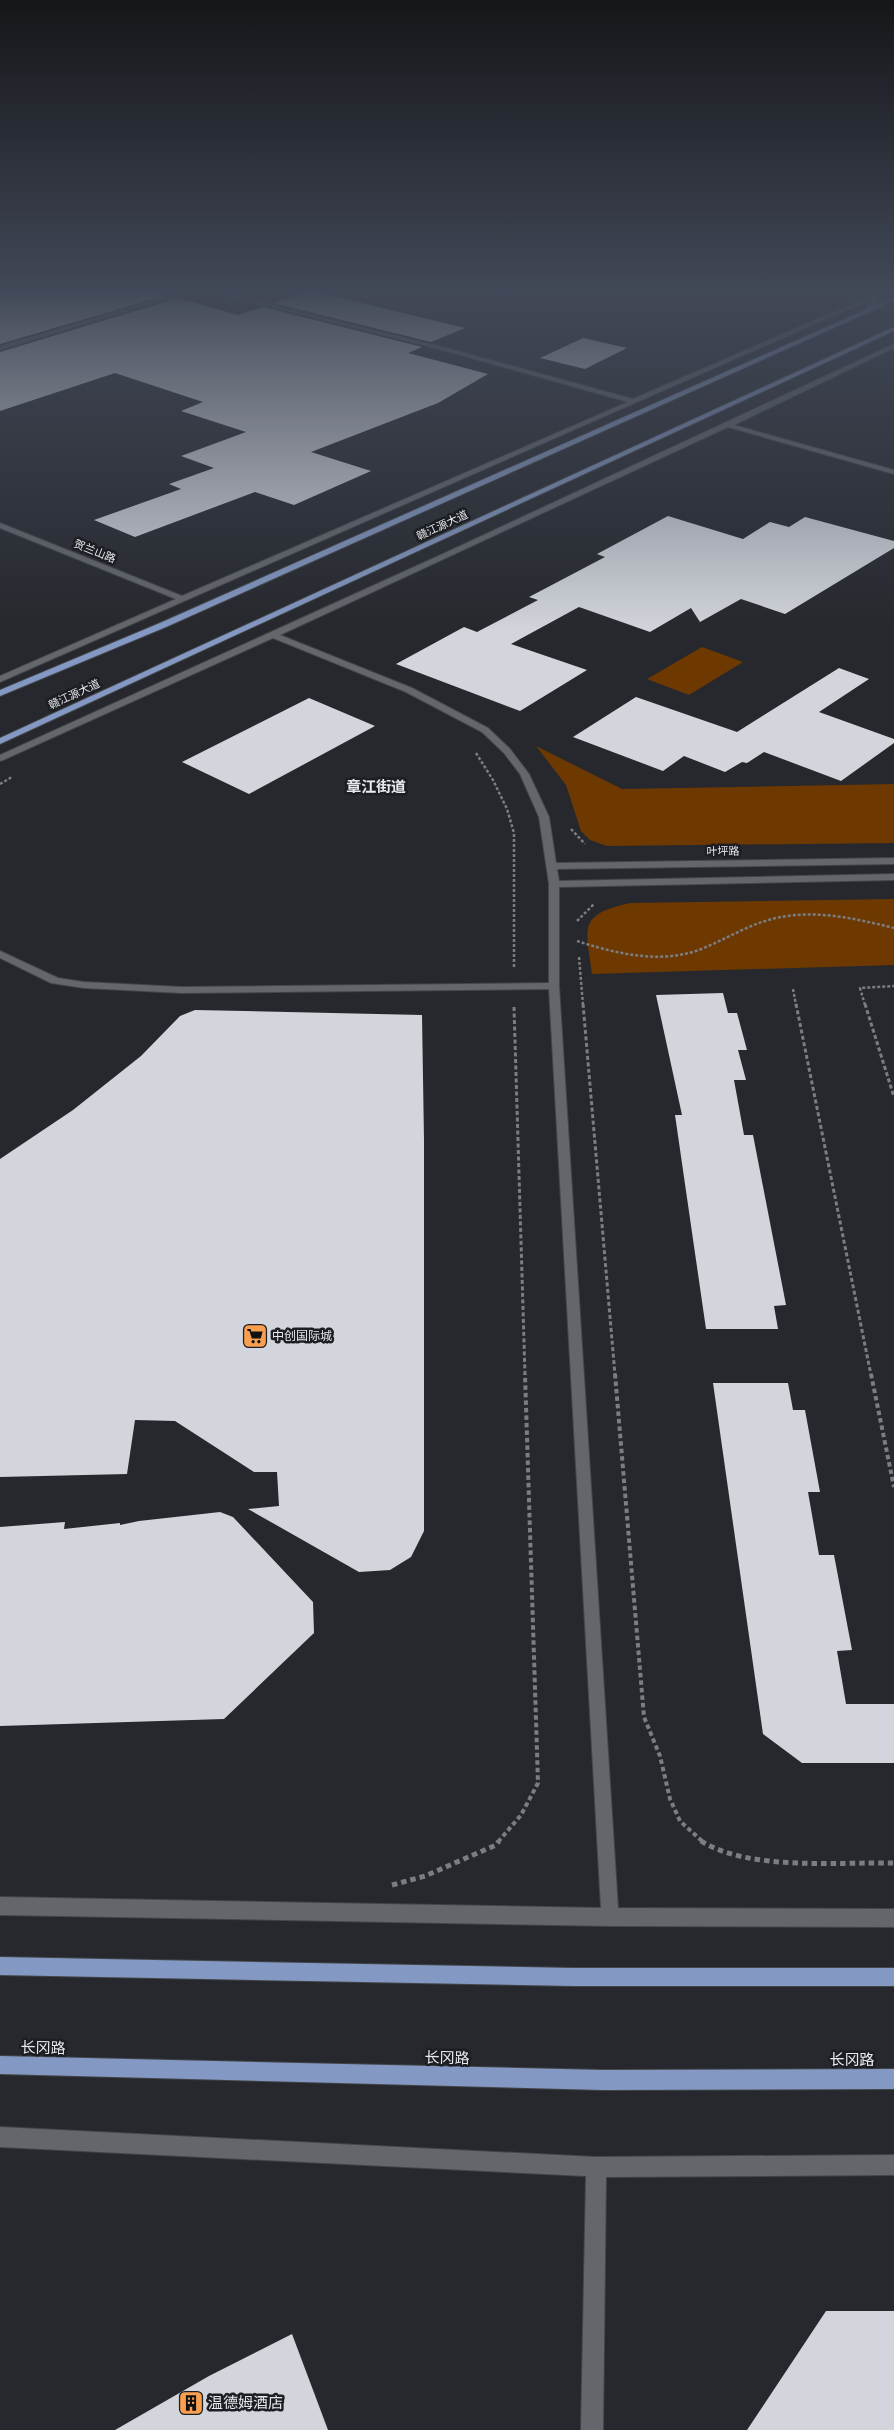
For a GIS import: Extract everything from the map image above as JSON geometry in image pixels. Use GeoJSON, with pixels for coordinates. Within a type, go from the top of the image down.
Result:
{"type":"FeatureCollection","features":[{"type":"Feature","properties":{"kind":"main road","name":"赣江源大道"},"geometry":{"type":"LineString","coordinates":[[0,693],[163,625],[653,405]]}},
{"type":"Feature","properties":{"kind":"main road","name":"赣江源大道"},"geometry":{"type":"LineString","coordinates":[[0,741],[730,405]]}},
{"type":"Feature","properties":{"kind":"main road"},"geometry":{"type":"LineString","coordinates":[[0,1966],[573,1978],[894,1977]]}},
{"type":"Feature","properties":{"kind":"main road","name":"长冈路"},"geometry":{"type":"LineString","coordinates":[[0,2065],[603,2080],[894,2079]]}},
{"type":"Feature","properties":{"kind":"street"},"geometry":{"type":"LineString","coordinates":[[0,678],[623,405]]}},
{"type":"Feature","properties":{"kind":"street"},"geometry":{"type":"LineString","coordinates":[[0,758],[273,636],[769,405]]}},
{"type":"Feature","properties":{"kind":"street"},"geometry":{"type":"LineString","coordinates":[[728,425],[894,472]]}},
{"type":"Feature","properties":{"kind":"street","name":"贺兰山路"},"geometry":{"type":"LineString","coordinates":[[0,525],[182,599]]}},
{"type":"Feature","properties":{"kind":"street"},"geometry":{"type":"LineString","coordinates":[[273,636],[409,690],[485,730],[507,750],[524,774],[544,817],[553,866],[554,986],[610,1917]]}},
{"type":"Feature","properties":{"kind":"street","name":"叶坪路"},"geometry":{"type":"LineString","coordinates":[[553,866],[894,861]]}},
{"type":"Feature","properties":{"kind":"street"},"geometry":{"type":"LineString","coordinates":[[554,884],[894,877]]}},
{"type":"Feature","properties":{"kind":"street"},"geometry":{"type":"LineString","coordinates":[[0,954],[55,981],[84,985],[182,990],[554,986]]}},
{"type":"Feature","properties":{"kind":"street"},"geometry":{"type":"LineString","coordinates":[[0,1906],[610,1917],[894,1918]]}},
{"type":"Feature","properties":{"kind":"street"},"geometry":{"type":"LineString","coordinates":[[0,2137],[596,2167],[894,2165]]}},
{"type":"Feature","properties":{"kind":"street"},"geometry":{"type":"LineString","coordinates":[[592,2430],[596,2167]]}},
{"type":"Feature","properties":{"kind":"path"},"geometry":{"type":"LineString","coordinates":[[383,1888],[425,1876],[496,1845],[521,1815],[538,1783],[514,985],[514,833],[507,809],[493,780],[483,762],[470,746]]}},
{"type":"Feature","properties":{"kind":"path"},"geometry":{"type":"LineString","coordinates":[[0,784],[16,775]]}},
{"type":"Feature","properties":{"kind":"path"},"geometry":{"type":"LineString","coordinates":[[569,824],[572,832],[587,845]]}},
{"type":"Feature","properties":{"kind":"path"},"geometry":{"type":"LineString","coordinates":[[578,926],[577,921],[588,908],[599,902]]}},
{"type":"Feature","properties":{"kind":"path"},"geometry":{"type":"LineString","coordinates":[[577,941],[602,950],[640,956],[667,955],[689,953],[748,927],[804,914],[832,915],[894,928]]}},
{"type":"Feature","properties":{"kind":"path"},"geometry":{"type":"LineString","coordinates":[[578,932],[577,941],[644,1717],[660,1756],[670,1799],[680,1821],[691,1832],[702,1842],[730,1855],[774,1861],[894,1864]]}},
{"type":"Feature","properties":{"kind":"path"},"geometry":{"type":"LineString","coordinates":[[894,986],[860,988],[894,1097]]}},
{"type":"Feature","properties":{"kind":"path"},"geometry":{"type":"LineString","coordinates":[[793,989],[894,1487]]}},
{"type":"Feature","properties":{"kind":"shaded area"},"geometry":{"type":"Polygon","coordinates":[[[702,647],[743,662],[689,695],[647,679],[702,647]]]}},
{"type":"Feature","properties":{"kind":"shaded area"},"geometry":{"type":"Polygon","coordinates":[[[536,746],[622,789],[894,784],[894,843],[607,846],[590,840],[581,831],[566,785],[536,746]]]}},
{"type":"Feature","properties":{"kind":"shaded area"},"geometry":{"type":"Polygon","coordinates":[[[894,899],[894,965],[592,974],[587,934],[589,925],[593,918],[601,912],[614,907],[631,903],[894,899]]]}},
{"type":"Feature","properties":{"kind":"building"},"geometry":{"type":"Polygon","coordinates":[[[0,405],[17,405],[0,411],[0,405]]]}},
{"type":"Feature","properties":{"kind":"building"},"geometry":{"type":"Polygon","coordinates":[[[195,405],[432,405],[311,452],[371,471],[294,505],[255,492],[135,537],[94,520],[181,489],[169,484],[214,468],[181,456],[246,432],[181,411],[195,405]]]}},
{"type":"Feature","properties":{"kind":"building"},"geometry":{"type":"Polygon","coordinates":[[[668,516],[743,539],[770,522],[789,527],[805,517],[894,541],[894,548],[785,614],[741,599],[700,622],[691,608],[650,632],[579,607],[511,644],[587,670],[520,711],[396,664],[464,627],[477,632],[538,600],[529,597],[605,557],[597,554],[668,516]]]}},
{"type":"Feature","properties":{"kind":"building"},"geometry":{"type":"Polygon","coordinates":[[[839,668],[869,679],[819,712],[894,739],[894,743],[841,781],[764,752],[747,763],[742,762],[725,772],[684,756],[663,771],[573,737],[636,697],[737,732],[839,668]]]}},
{"type":"Feature","properties":{"kind":"building"},"geometry":{"type":"Polygon","coordinates":[[[309,698],[375,726],[249,794],[182,762],[309,698]]]}},
{"type":"Feature","properties":{"kind":"building"},"geometry":{"type":"Polygon","coordinates":[[[723,993],[728,1013],[737,1013],[747,1050],[738,1050],[746,1080],[734,1080],[744,1135],[753,1135],[786,1305],[774,1306],[778,1329],[706,1329],[675,1115],[682,1115],[656,995],[723,993]]]}},
{"type":"Feature","properties":{"kind":"building"},"geometry":{"type":"Polygon","coordinates":[[[195,1010],[422,1015],[424,1140],[424,1531],[411,1557],[390,1570],[359,1572],[248,1509],[279,1506],[277,1472],[254,1472],[175,1421],[135,1420],[127,1474],[0,1477],[0,1159],[73,1110],[141,1056],[180,1016],[195,1010]]]}},
{"type":"Feature","properties":{"kind":"building"},"geometry":{"type":"Polygon","coordinates":[[[713,1383],[788,1383],[793,1410],[805,1410],[820,1492],[808,1492],[819,1555],[834,1555],[852,1650],[837,1651],[846,1704],[894,1704],[894,1763],[802,1763],[763,1734],[713,1383]]]}},
{"type":"Feature","properties":{"kind":"building"},"geometry":{"type":"Polygon","coordinates":[[[220,1512],[233,1517],[313,1602],[314,1633],[224,1719],[0,1726],[0,1527],[65,1522],[64,1529],[120,1523],[120,1525],[139,1521],[220,1512]]]}},
{"type":"Feature","properties":{"kind":"building"},"geometry":{"type":"Polygon","coordinates":[[[826,2311],[894,2311],[894,2430],[747,2430],[826,2311]]]}},
{"type":"Feature","properties":{"kind":"building"},"geometry":{"type":"Polygon","coordinates":[[[292,2334],[328,2430],[115,2430],[209,2376],[292,2334]]]}},
{"type":"Feature","properties":{"kind":"place","name":"中创国际城"},"geometry":{"type":"Point","coordinates":[255,1336]}},
{"type":"Feature","properties":{"kind":"place","name":"温德姆酒店"},"geometry":{"type":"Point","coordinates":[191,2403]}},
{"type":"Feature","properties":{"kind":"district","name":"章江街道"},"geometry":{"type":"Point","coordinates":[376,787]}}]}
